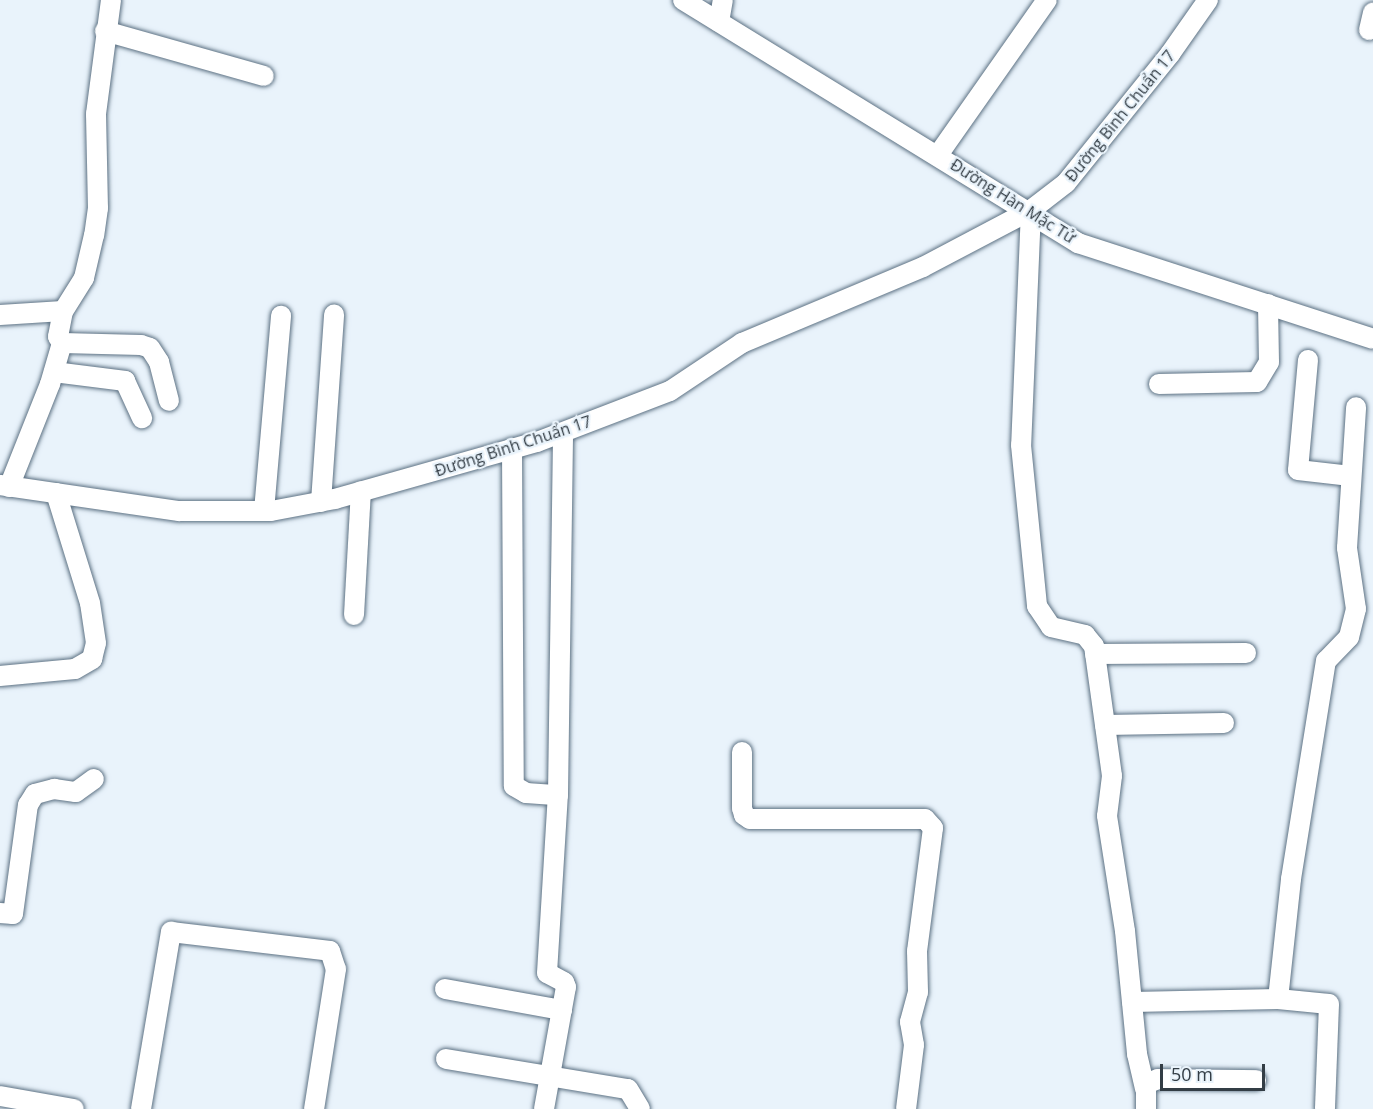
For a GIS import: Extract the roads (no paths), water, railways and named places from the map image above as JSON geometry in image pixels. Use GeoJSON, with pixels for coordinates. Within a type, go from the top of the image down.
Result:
{"type":"FeatureCollection","features":[{"type":"Feature","properties":{"kind":"street"},"geometry":{"type":"LineString","coordinates":[[4,486],[54,372],[62,343],[58,337],[63,311],[84,278],[94,235],[98,208],[96,114],[105,31],[111,0]]}},
{"type":"Feature","properties":{"kind":"street","name":"Đường Hàn Mặc Tử"},"geometry":{"type":"LineString","coordinates":[[682,0],[1031,210],[1078,243],[1373,339]]}},
{"type":"Feature","properties":{"kind":"street"},"geometry":{"type":"LineString","coordinates":[[718,22],[723,0]]}},
{"type":"Feature","properties":{"kind":"street"},"geometry":{"type":"LineString","coordinates":[[938,155],[1047,0]]}},
{"type":"Feature","properties":{"kind":"street","name":"Đường Bình Chuẩn 17"},"geometry":{"type":"LineString","coordinates":[[4,486],[179,511],[264,512],[321,502],[563,434],[670,391],[742,343],[923,267],[1031,210],[1066,183],[1170,54],[1208,0]]}},
{"type":"Feature","properties":{"kind":"street"},"geometry":{"type":"LineString","coordinates":[[105,31],[264,76]]}},
{"type":"Feature","properties":{"kind":"street"},"geometry":{"type":"LineString","coordinates":[[1031,210],[1022,445],[1036,606],[1051,627],[1085,635],[1095,654],[1112,776],[1107,816],[1146,1109]]}},
{"type":"Feature","properties":{"kind":"street"},"geometry":{"type":"LineString","coordinates":[[1159,384],[1257,382],[1267,372],[1269,362],[1268,304]]}},
{"type":"Feature","properties":{"kind":"street"},"geometry":{"type":"LineString","coordinates":[[0,315],[63,311]]}},
{"type":"Feature","properties":{"kind":"street"},"geometry":{"type":"LineString","coordinates":[[321,502],[334,314]]}},
{"type":"Feature","properties":{"kind":"street"},"geometry":{"type":"LineString","coordinates":[[264,512],[281,316]]}},
{"type":"Feature","properties":{"kind":"street"},"geometry":{"type":"LineString","coordinates":[[62,343],[141,345],[150,348],[159,362],[169,401]]}},
{"type":"Feature","properties":{"kind":"street"},"geometry":{"type":"LineString","coordinates":[[1308,360],[1298,470],[1351,476]]}},
{"type":"Feature","properties":{"kind":"street"},"geometry":{"type":"LineString","coordinates":[[54,372],[125,381],[142,418]]}},
{"type":"Feature","properties":{"kind":"street"},"geometry":{"type":"LineString","coordinates":[[1278,999],[1291,879],[1326,661],[1349,637],[1356,609],[1347,548],[1356,406]]}},
{"type":"Feature","properties":{"kind":"street"},"geometry":{"type":"LineString","coordinates":[[544,1109],[562,1010],[564,982],[547,973],[558,795],[563,434]]}},
{"type":"Feature","properties":{"kind":"street"},"geometry":{"type":"LineString","coordinates":[[512,448],[514,786],[525,793],[558,795]]}},
{"type":"Feature","properties":{"kind":"street"},"geometry":{"type":"LineString","coordinates":[[354,615],[362,491]]}},
{"type":"Feature","properties":{"kind":"street"},"geometry":{"type":"LineString","coordinates":[[0,676],[75,669],[92,659],[96,643],[90,603],[56,493]]}},
{"type":"Feature","properties":{"kind":"street"},"geometry":{"type":"LineString","coordinates":[[1095,654],[1246,653]]}},
{"type":"Feature","properties":{"kind":"street"},"geometry":{"type":"LineString","coordinates":[[1105,725],[1224,723]]}},
{"type":"Feature","properties":{"kind":"street"},"geometry":{"type":"LineString","coordinates":[[742,752],[742,808],[744,815],[750,819],[925,819],[933,828],[917,951],[918,992],[910,1022],[914,1045],[906,1109]]}},
{"type":"Feature","properties":{"kind":"street"},"geometry":{"type":"LineString","coordinates":[[0,913],[13,914],[28,805],[35,795],[54,789],[76,792],[94,779]]}},
{"type":"Feature","properties":{"kind":"street"},"geometry":{"type":"LineString","coordinates":[[141,1109],[171,932],[330,951],[336,969],[314,1109]]}},
{"type":"Feature","properties":{"kind":"street"},"geometry":{"type":"LineString","coordinates":[[445,989],[562,1010]]}},
{"type":"Feature","properties":{"kind":"street"},"geometry":{"type":"LineString","coordinates":[[1132,1002],[1278,999],[1329,1004],[1325,1109]]}},
{"type":"Feature","properties":{"kind":"street"},"geometry":{"type":"LineString","coordinates":[[446,1059],[628,1089],[640,1109]]}},
{"type":"Feature","properties":{"kind":"street"},"geometry":{"type":"LineString","coordinates":[[1145,1089],[1150,1082],[1169,1077],[1257,1080]]}},
{"type":"Feature","properties":{"kind":"street"},"geometry":{"type":"LineString","coordinates":[[0,1096],[74,1109]]}}]}
